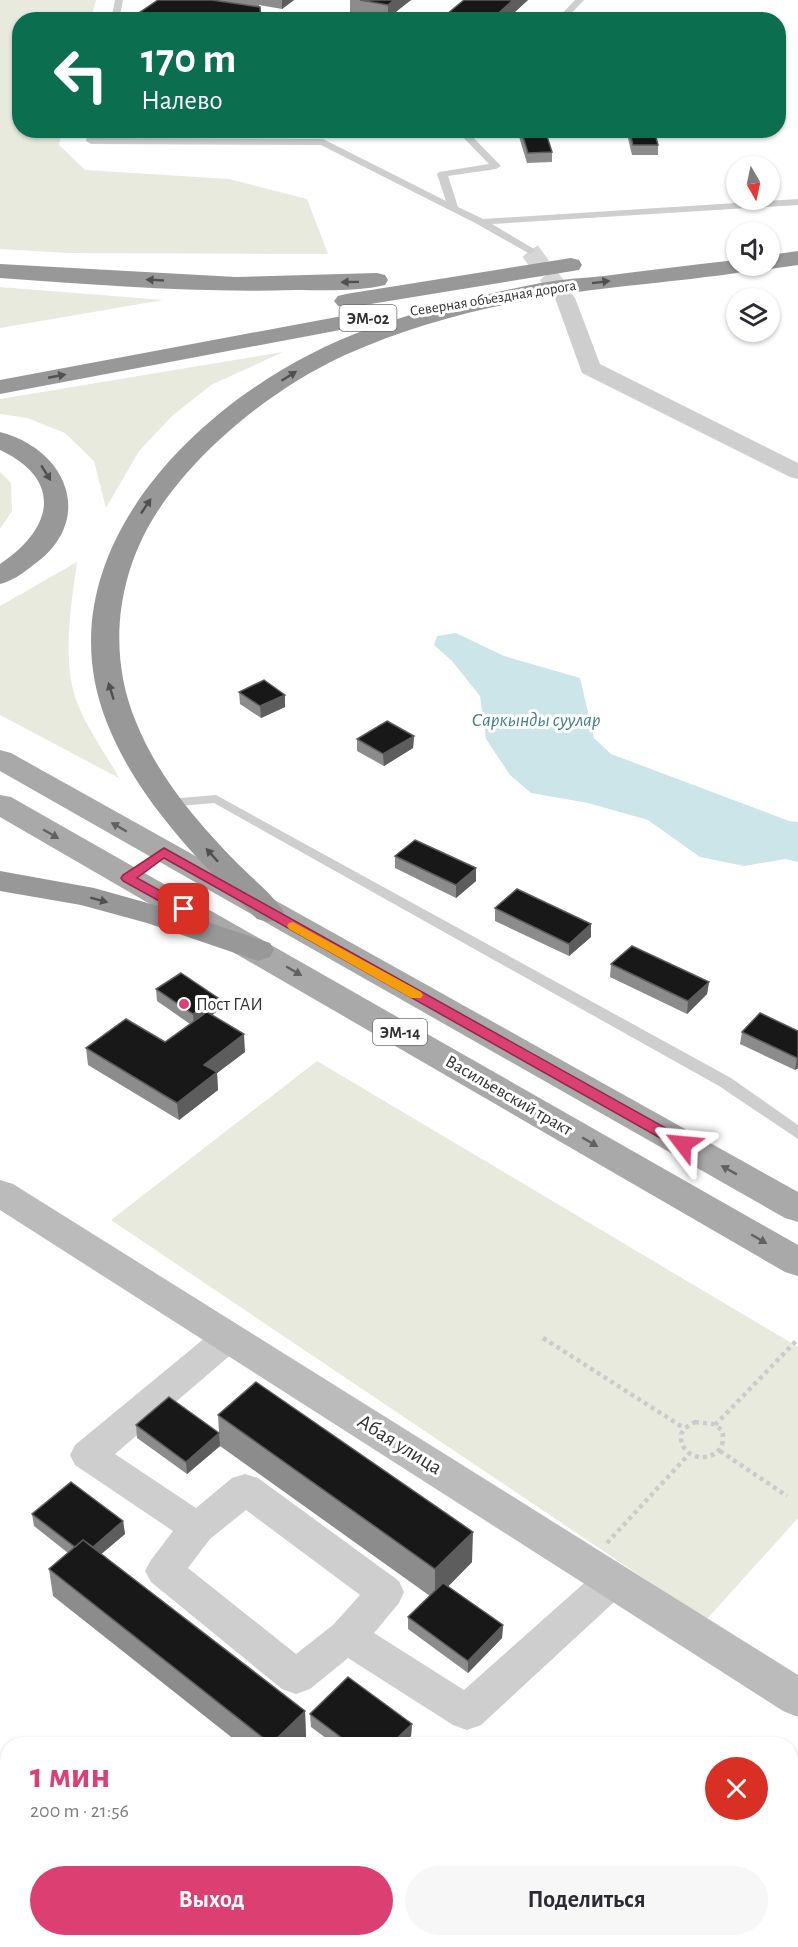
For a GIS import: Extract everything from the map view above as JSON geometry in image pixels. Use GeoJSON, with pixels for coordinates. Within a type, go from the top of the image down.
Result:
{"type":"FeatureCollection","features":[{"type":"Feature","properties":{"kind":"highway"},"geometry":{"type":"LineString","coordinates":[[780,241],[798,239]]}},
{"type":"Feature","properties":{"kind":"highway","name":"Северная объездная дорога"},"geometry":{"type":"LineString","coordinates":[[0,366],[402,291],[532,260],[726,247]]}},
{"type":"Feature","properties":{"kind":"highway"},"geometry":{"type":"LineString","coordinates":[[780,261],[798,258]]}},
{"type":"Feature","properties":{"kind":"highway"},"geometry":{"type":"LineString","coordinates":[[0,270],[97,277],[281,283],[361,281],[532,260]]}},
{"type":"Feature","properties":{"kind":"highway","name":"Северная объездная дорога"},"geometry":{"type":"LineString","coordinates":[[0,387],[344,322],[564,293],[726,268]]}},
{"type":"Feature","properties":{"kind":"highway"},"geometry":{"type":"LineString","coordinates":[[268,912],[216,860],[144,770],[120,720],[104,669],[102,625],[111,578],[131,530],[160,486],[198,444],[239,410],[292,374],[348,345],[411,322],[564,293]]}},
{"type":"Feature","properties":{"kind":"highway"},"geometry":{"type":"LineString","coordinates":[[0,440],[17,446],[43,466],[58,492],[55,523],[34,552],[0,576]]}},
{"type":"Feature","properties":{"kind":"highway"},"geometry":{"type":"LineString","coordinates":[[0,881],[93,898],[158,916],[258,951]]}},
{"type":"Feature","properties":{"kind":"main road","name":"ЭМ-14"},"geometry":{"type":"LineString","coordinates":[[0,759],[798,1209]]}},
{"type":"Feature","properties":{"kind":"main road","name":"Васильевский тракт"},"geometry":{"type":"LineString","coordinates":[[0,804],[798,1262]]}},
{"type":"Feature","properties":{"kind":"main road"},"geometry":{"type":"LineString","coordinates":[[128,878],[164,852]]}},
{"type":"Feature","properties":{"kind":"street"},"geometry":{"type":"LineString","coordinates":[[564,293],[590,368],[798,472]]}},
{"type":"Feature","properties":{"kind":"street","name":"Абая улица"},"geometry":{"type":"LineString","coordinates":[[0,1193],[798,1698]]}},
{"type":"Feature","properties":{"kind":"street"},"geometry":{"type":"LineString","coordinates":[[197,1528],[88,1455],[229,1337]]}},
{"type":"Feature","properties":{"kind":"street"},"geometry":{"type":"LineString","coordinates":[[245,1489],[385,1592],[347,1637],[296,1677],[164,1571],[197,1528],[245,1489]]}},
{"type":"Feature","properties":{"kind":"street"},"geometry":{"type":"LineString","coordinates":[[347,1637],[467,1713],[601,1572]]}},
{"type":"Feature","properties":{"kind":"lane"},"geometry":{"type":"LineString","coordinates":[[568,12],[580,0]]}},
{"type":"Feature","properties":{"kind":"lane"},"geometry":{"type":"LineString","coordinates":[[228,10],[241,12]]}},
{"type":"Feature","properties":{"kind":"lane"},"geometry":{"type":"LineString","coordinates":[[91,138],[90,141],[323,142],[481,222],[532,260]]}},
{"type":"Feature","properties":{"kind":"lane"},"geometry":{"type":"LineString","coordinates":[[454,209],[442,174],[496,166],[468,138]]}},
{"type":"Feature","properties":{"kind":"lane"},"geometry":{"type":"LineString","coordinates":[[481,222],[798,202]]}},
{"type":"Feature","properties":{"kind":"lane"},"geometry":{"type":"LineString","coordinates":[[170,803],[216,799],[725,1082],[798,1133]]}},
{"type":"Feature","properties":{"kind":"path"},"geometry":{"type":"LineString","coordinates":[[543,1338],[684,1428]]}},
{"type":"Feature","properties":{"kind":"path"},"geometry":{"type":"LineString","coordinates":[[715,1425],[798,1339]]}},
{"type":"Feature","properties":{"kind":"path"},"geometry":{"type":"LineString","coordinates":[[695,1422],[715,1425],[722,1431],[725,1439],[720,1451],[710,1456],[699,1457],[683,1447],[680,1439],[684,1428],[695,1422]]}},
{"type":"Feature","properties":{"kind":"path"},"geometry":{"type":"LineString","coordinates":[[720,1451],[788,1496]]}},
{"type":"Feature","properties":{"kind":"path"},"geometry":{"type":"LineString","coordinates":[[601,1572],[690,1453]]}},
{"type":"Feature","properties":{"kind":"shaded area"},"geometry":{"type":"Polygon","coordinates":[[[0,0],[96,0],[93,12],[12,12],[12,138],[60,138],[59,145],[85,170],[229,179],[307,199],[328,254],[69,253],[0,249],[0,0]]]}},
{"type":"Feature","properties":{"kind":"shaded area"},"geometry":{"type":"Polygon","coordinates":[[[0,287],[163,300],[0,328],[0,287]]]}},
{"type":"Feature","properties":{"kind":"shaded area"},"geometry":{"type":"Polygon","coordinates":[[[283,352],[211,385],[172,416],[139,451],[106,508],[94,461],[65,433],[27,418],[0,414],[0,399],[283,352]]]}},
{"type":"Feature","properties":{"kind":"shaded area"},"geometry":{"type":"Polygon","coordinates":[[[0,472],[11,483],[12,511],[0,529],[0,472]]]}},
{"type":"Feature","properties":{"kind":"shaded area"},"geometry":{"type":"Polygon","coordinates":[[[77,562],[69,634],[73,689],[87,724],[119,778],[0,715],[0,606],[77,562]]]}},
{"type":"Feature","properties":{"kind":"shaded area"},"geometry":{"type":"Polygon","coordinates":[[[317,1061],[798,1347],[798,1518],[706,1620],[111,1220],[317,1061]]]}},
{"type":"Feature","properties":{"kind":"water","name":"Саркынды суулар"},"geometry":{"type":"Polygon","coordinates":[[[456,633],[504,656],[580,678],[594,738],[611,754],[789,821],[798,822],[798,862],[785,859],[744,866],[700,857],[648,820],[588,803],[531,793],[510,775],[486,739],[480,696],[452,661],[434,645],[437,636],[456,633]]]}},
{"type":"Feature","properties":{"kind":"building"},"geometry":{"type":"Polygon","coordinates":[[[158,0],[212,0],[260,7],[260,12],[140,12],[158,0]]]}},
{"type":"Feature","properties":{"kind":"building"},"geometry":{"type":"Polygon","coordinates":[[[360,0],[394,0],[388,5],[360,0]]]}},
{"type":"Feature","properties":{"kind":"building"},"geometry":{"type":"Polygon","coordinates":[[[464,0],[513,0],[500,12],[449,12],[464,0]]]}},
{"type":"Feature","properties":{"kind":"building"},"geometry":{"type":"Polygon","coordinates":[[[523,138],[548,138],[552,152],[528,153],[523,138]]]}},
{"type":"Feature","properties":{"kind":"building"},"geometry":{"type":"Polygon","coordinates":[[[631,138],[656,138],[658,145],[633,145],[631,138]]]}},
{"type":"Feature","properties":{"kind":"building"},"geometry":{"type":"Polygon","coordinates":[[[264,680],[285,695],[260,706],[239,692],[264,680]]]}},
{"type":"Feature","properties":{"kind":"building"},"geometry":{"type":"Polygon","coordinates":[[[387,721],[414,736],[383,754],[357,739],[387,721]]]}},
{"type":"Feature","properties":{"kind":"building"},"geometry":{"type":"Polygon","coordinates":[[[415,840],[476,868],[456,885],[395,856],[415,840]]]}},
{"type":"Feature","properties":{"kind":"building"},"geometry":{"type":"Polygon","coordinates":[[[517,889],[591,924],[569,944],[495,908],[517,889]]]}},
{"type":"Feature","properties":{"kind":"building"},"geometry":{"type":"Polygon","coordinates":[[[632,946],[709,982],[688,1001],[611,964],[632,946]]]}},
{"type":"Feature","properties":{"kind":"building"},"geometry":{"type":"Polygon","coordinates":[[[181,973],[218,998],[193,1014],[156,989],[181,973]]]}},
{"type":"Feature","properties":{"kind":"building"},"geometry":{"type":"Polygon","coordinates":[[[207,1012],[244,1034],[204,1065],[217,1072],[177,1103],[86,1048],[126,1019],[165,1042],[207,1012]]]}},
{"type":"Feature","properties":{"kind":"building"},"geometry":{"type":"Polygon","coordinates":[[[760,1013],[798,1031],[797,1058],[742,1032],[760,1013]]]}},
{"type":"Feature","properties":{"kind":"building"},"geometry":{"type":"Polygon","coordinates":[[[256,1382],[473,1532],[435,1569],[218,1415],[256,1382]]]}},
{"type":"Feature","properties":{"kind":"building"},"geometry":{"type":"Polygon","coordinates":[[[169,1397],[219,1433],[186,1462],[136,1425],[169,1397]]]}},
{"type":"Feature","properties":{"kind":"building"},"geometry":{"type":"Polygon","coordinates":[[[71,1482],[123,1521],[93,1547],[83,1540],[75,1547],[32,1514],[71,1482]]]}},
{"type":"Feature","properties":{"kind":"building"},"geometry":{"type":"Polygon","coordinates":[[[83,1540],[305,1711],[278,1737],[262,1737],[49,1569],[83,1540]]]}},
{"type":"Feature","properties":{"kind":"building"},"geometry":{"type":"Polygon","coordinates":[[[443,1583],[503,1625],[468,1661],[408,1617],[443,1583]]]}},
{"type":"Feature","properties":{"kind":"building"},"geometry":{"type":"Polygon","coordinates":[[[348,1677],[412,1724],[398,1737],[341,1737],[310,1714],[348,1677]]]}},
{"type":"Feature","properties":{"kind":"tunnel"},"geometry":{"type":"LineString","coordinates":[[530,251],[565,298]]}},
{"type":"Feature","properties":{"kind":"slow traffic"},"geometry":{"type":"LineString","coordinates":[[293,926],[416,995]]}},
{"type":"Feature","properties":{"kind":"place","name":"Пост ГАИ"},"geometry":{"type":"Point","coordinates":[184,1004]}},
{"type":"Feature","properties":{"kind":"route"},"geometry":{"type":"LineString","coordinates":[[184,909],[128,878],[164,852],[683,1144]]}}]}
